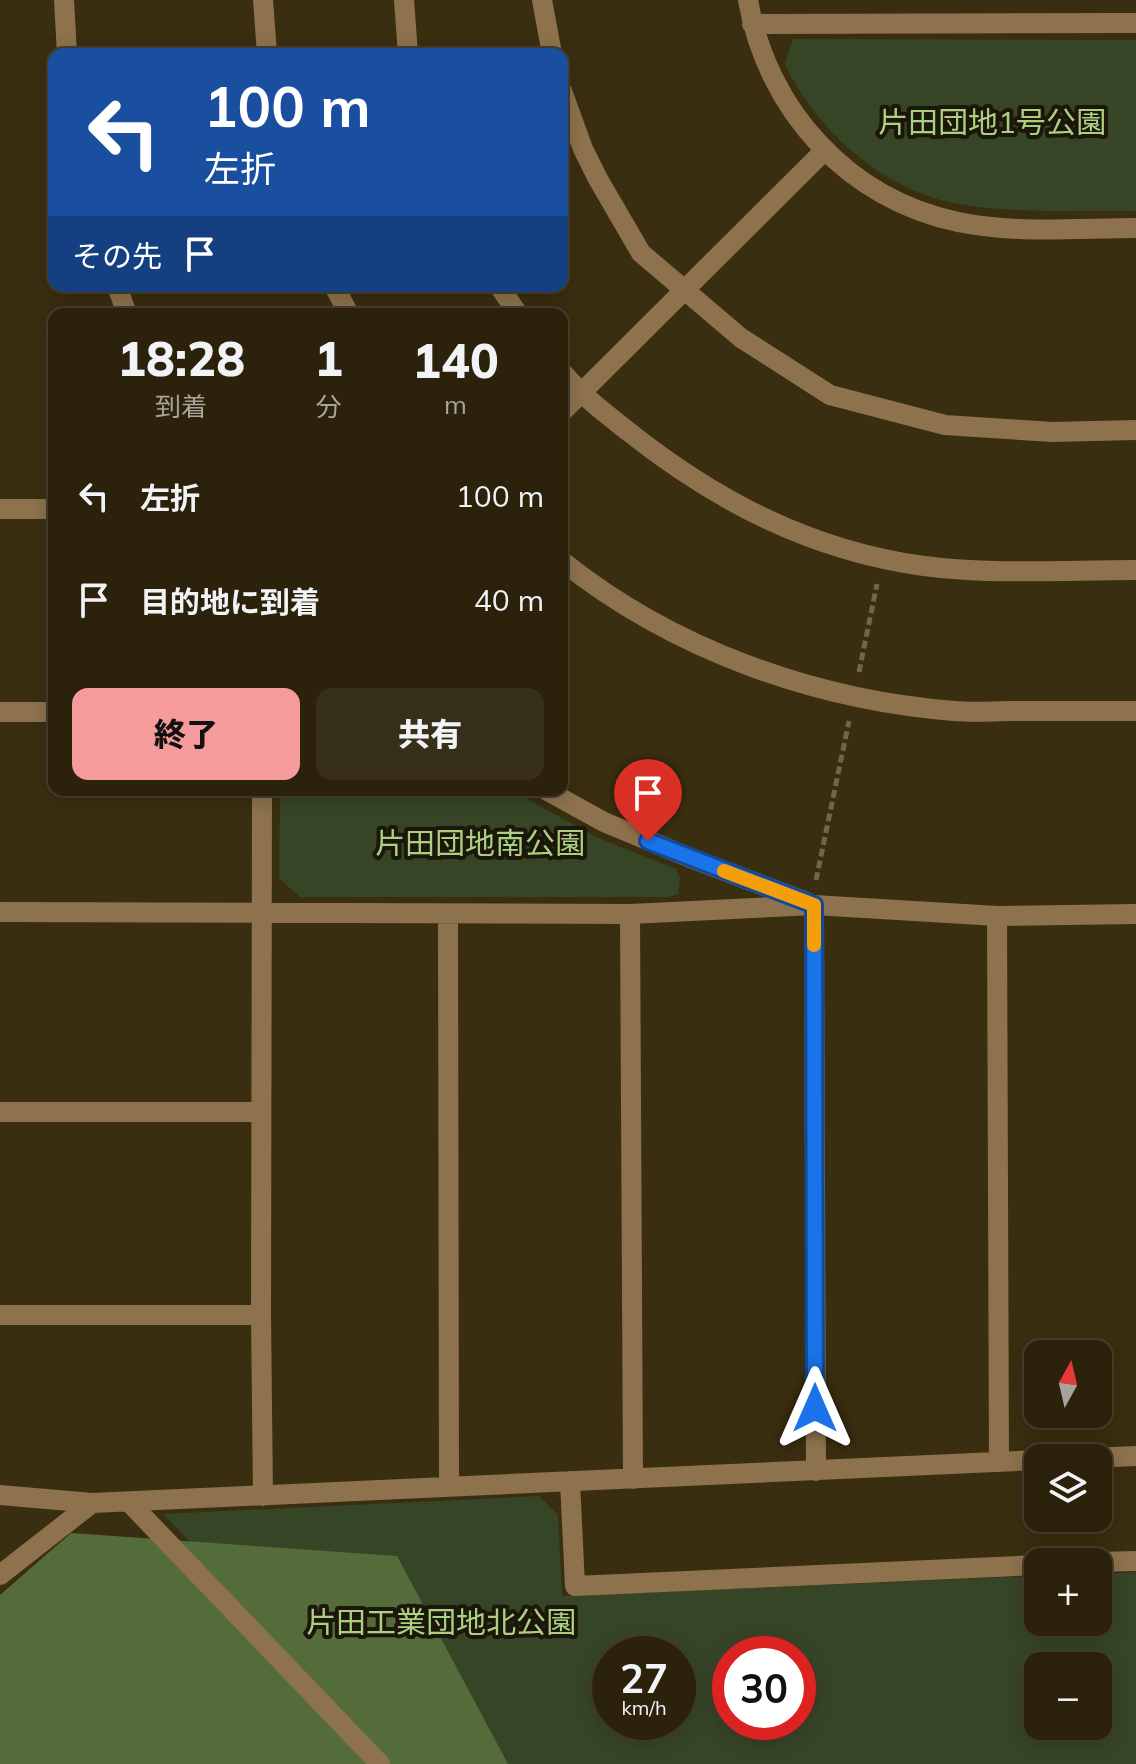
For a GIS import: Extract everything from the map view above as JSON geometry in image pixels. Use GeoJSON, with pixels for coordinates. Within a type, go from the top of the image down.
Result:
{"type":"FeatureCollection","features":[{"type":"Feature","properties":{"kind":"street"},"geometry":{"type":"LineString","coordinates":[[64,0],[67,48]]}},
{"type":"Feature","properties":{"kind":"street"},"geometry":{"type":"LineString","coordinates":[[263,0],[267,48]]}},
{"type":"Feature","properties":{"kind":"street"},"geometry":{"type":"LineString","coordinates":[[404,0],[408,48]]}},
{"type":"Feature","properties":{"kind":"street"},"geometry":{"type":"LineString","coordinates":[[542,0],[551,48]]}},
{"type":"Feature","properties":{"kind":"street"},"geometry":{"type":"LineString","coordinates":[[748,0],[762,55],[784,101],[825,150],[852,175],[887,197],[957,222],[1002,228],[1136,228]]}},
{"type":"Feature","properties":{"kind":"street"},"geometry":{"type":"LineString","coordinates":[[752,24],[1136,23]]}},
{"type":"Feature","properties":{"kind":"street"},"geometry":{"type":"LineString","coordinates":[[568,108],[583,149],[641,253],[741,338],[830,395],[945,425],[1052,432],[1136,430]]}},
{"type":"Feature","properties":{"kind":"street"},"geometry":{"type":"LineString","coordinates":[[568,406],[825,150]]}},
{"type":"Feature","properties":{"kind":"street"},"geometry":{"type":"LineString","coordinates":[[568,379],[580,394],[708,490],[822,543],[924,566],[1136,570]]}},
{"type":"Feature","properties":{"kind":"street"},"geometry":{"type":"LineString","coordinates":[[0,509],[48,509]]}},
{"type":"Feature","properties":{"kind":"street"},"geometry":{"type":"LineString","coordinates":[[568,565],[625,605],[702,645],[790,680],[854,697],[955,711],[1136,711]]}},
{"type":"Feature","properties":{"kind":"street"},"geometry":{"type":"LineString","coordinates":[[0,712],[48,712]]}},
{"type":"Feature","properties":{"kind":"street"},"geometry":{"type":"LineString","coordinates":[[262,796],[263,1496]]}},
{"type":"Feature","properties":{"kind":"street"},"geometry":{"type":"LineString","coordinates":[[557,796],[604,822],[814,905]]}},
{"type":"Feature","properties":{"kind":"street"},"geometry":{"type":"LineString","coordinates":[[814,905],[816,1471]]}},
{"type":"Feature","properties":{"kind":"street"},"geometry":{"type":"LineString","coordinates":[[0,912],[630,914],[814,905],[997,916],[1136,914]]}},
{"type":"Feature","properties":{"kind":"street"},"geometry":{"type":"LineString","coordinates":[[448,914],[449,1487]]}},
{"type":"Feature","properties":{"kind":"street"},"geometry":{"type":"LineString","coordinates":[[630,914],[633,1479]]}},
{"type":"Feature","properties":{"kind":"street"},"geometry":{"type":"LineString","coordinates":[[997,916],[999,1462]]}},
{"type":"Feature","properties":{"kind":"street"},"geometry":{"type":"LineString","coordinates":[[0,1112],[261,1112]]}},
{"type":"Feature","properties":{"kind":"street"},"geometry":{"type":"LineString","coordinates":[[0,1315],[261,1315]]}},
{"type":"Feature","properties":{"kind":"street"},"geometry":{"type":"LineString","coordinates":[[1112,1457],[1136,1456]]}},
{"type":"Feature","properties":{"kind":"street"},"geometry":{"type":"LineString","coordinates":[[0,1495],[92,1503],[129,1502],[1024,1461]]}},
{"type":"Feature","properties":{"kind":"street"},"geometry":{"type":"LineString","coordinates":[[570,1481],[575,1586],[1024,1566]]}},
{"type":"Feature","properties":{"kind":"street"},"geometry":{"type":"LineString","coordinates":[[129,1502],[380,1764]]}},
{"type":"Feature","properties":{"kind":"street"},"geometry":{"type":"LineString","coordinates":[[0,1575],[92,1503]]}},
{"type":"Feature","properties":{"kind":"street"},"geometry":{"type":"LineString","coordinates":[[1112,1562],[1136,1561]]}},
{"type":"Feature","properties":{"kind":"path"},"geometry":{"type":"LineString","coordinates":[[814,905],[817,877],[882,558]]}},
{"type":"Feature","properties":{"kind":"green space","name":"片田団地1号公園"},"geometry":{"type":"Polygon","coordinates":[[[793,39],[1136,40],[1136,211],[981,207],[931,197],[905,186],[879,172],[856,154],[815,112],[785,64],[793,39]]]}},
{"type":"Feature","properties":{"kind":"green space","name":"片田団地南公園"},"geometry":{"type":"Polygon","coordinates":[[[280,796],[522,796],[596,837],[676,869],[680,878],[678,894],[668,897],[300,897],[279,878],[280,796]]]}},
{"type":"Feature","properties":{"kind":"green space","name":"片田工業団地北公園"},"geometry":{"type":"Polygon","coordinates":[[[539,1496],[558,1515],[562,1596],[1024,1577],[1024,1636],[1112,1636],[1112,1573],[1136,1572],[1136,1764],[407,1764],[163,1514],[539,1496]]]}},
{"type":"Feature","properties":{"kind":"green space"},"geometry":{"type":"Polygon","coordinates":[[[71,1533],[397,1556],[508,1764],[0,1764],[0,1595],[71,1533]]]}},
{"type":"Feature","properties":{"kind":"slow traffic"},"geometry":{"type":"LineString","coordinates":[[724,871],[814,905],[814,945]]}},
{"type":"Feature","properties":{"kind":"route"},"geometry":{"type":"LineString","coordinates":[[648,841],[814,905],[815,1408]]}}]}
